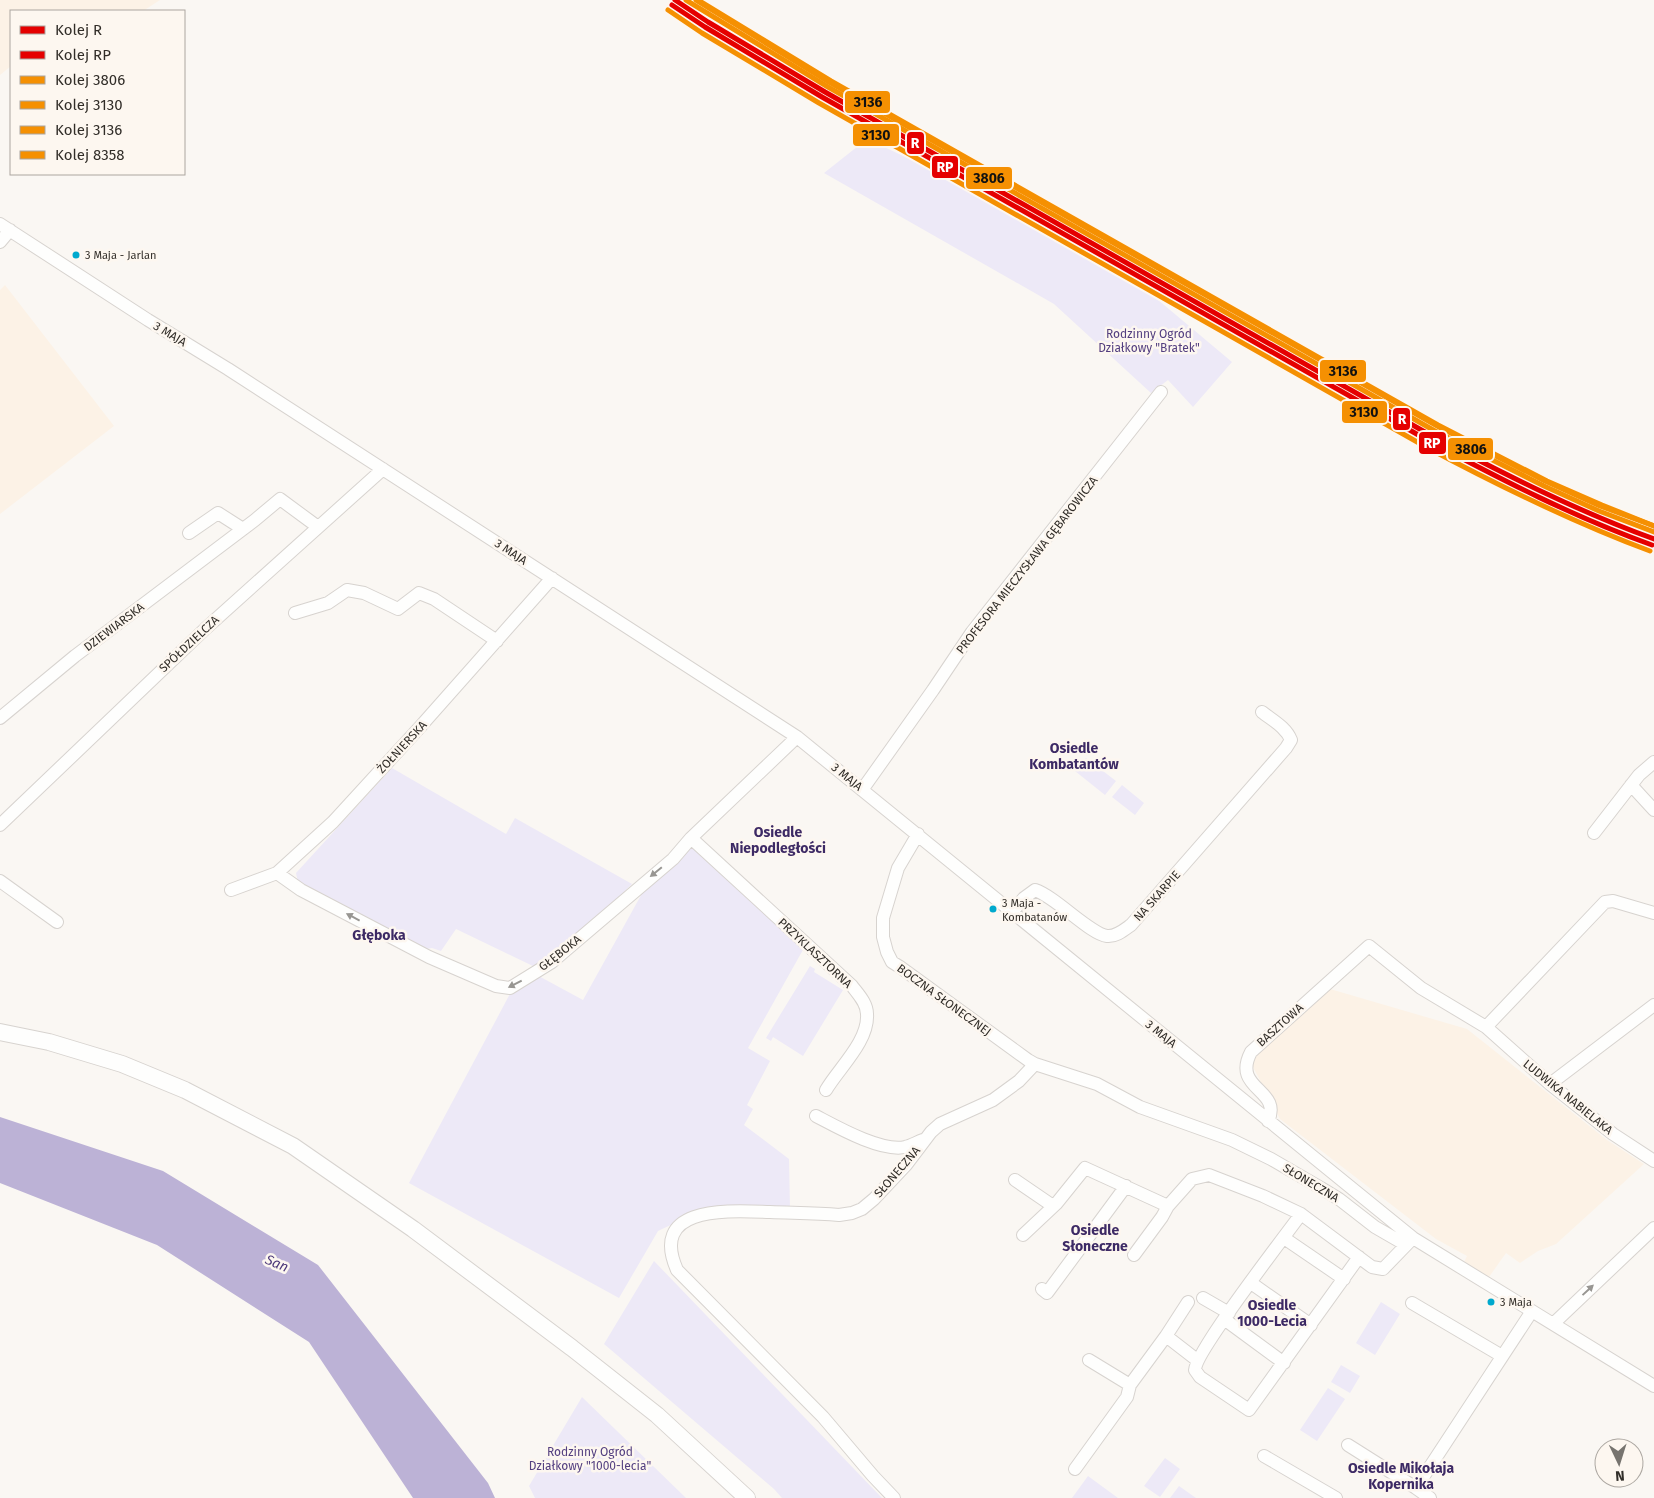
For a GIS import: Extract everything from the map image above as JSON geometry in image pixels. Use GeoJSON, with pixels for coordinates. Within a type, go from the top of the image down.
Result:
{"type":"FeatureCollection","features":[{"type":"Feature","properties":{"kind":"main road"},"geometry":{"type":"LineString","coordinates":[[0,1032],[49,1042],[122,1064],[184,1090],[293,1146],[413,1230],[572,1348],[657,1415],[747,1498]]}},
{"type":"Feature","properties":{"kind":"street"},"geometry":{"type":"LineString","coordinates":[[0,242],[5,227]]}},
{"type":"Feature","properties":{"kind":"street","name":"3 MAJA"},"geometry":{"type":"LineString","coordinates":[[5,227],[797,737],[1413,1238],[1654,1386]]}},
{"type":"Feature","properties":{"kind":"street","name":"PROFESORA MIECZYSŁAWA GĘBAROWICZA"},"geometry":{"type":"LineString","coordinates":[[862,790],[934,690],[972,632],[1161,392]]}},
{"type":"Feature","properties":{"kind":"street","name":"SPÓŁDZIELCZA"},"geometry":{"type":"LineString","coordinates":[[0,825],[205,629],[383,469]]}},
{"type":"Feature","properties":{"kind":"street","name":"DZIEWIARSKA"},"geometry":{"type":"LineString","coordinates":[[0,718],[76,656],[280,499],[318,527]]}},
{"type":"Feature","properties":{"kind":"street"},"geometry":{"type":"LineString","coordinates":[[189,533],[218,513],[242,529]]}},
{"type":"Feature","properties":{"kind":"street","name":"ŻOŁNIERSKA"},"geometry":{"type":"LineString","coordinates":[[231,890],[277,873],[333,822],[552,578]]}},
{"type":"Feature","properties":{"kind":"street"},"geometry":{"type":"LineString","coordinates":[[295,614],[328,603],[347,590],[364,593],[398,609],[419,593],[434,599],[497,641]]}},
{"type":"Feature","properties":{"kind":"street","name":"NA SKARPIE"},"geometry":{"type":"LineString","coordinates":[[1012,912],[1024,898],[1035,890],[1044,893],[1092,929],[1106,936],[1117,935],[1131,925],[1221,825],[1291,740],[1282,727],[1262,712]]}},
{"type":"Feature","properties":{"kind":"street","name":"GŁĘBOKA"},"geometry":{"type":"LineString","coordinates":[[277,873],[301,890],[429,957],[496,986],[510,988],[552,962],[673,859],[691,838],[797,737]]}},
{"type":"Feature","properties":{"kind":"street"},"geometry":{"type":"LineString","coordinates":[[1594,833],[1639,775],[1654,762]]}},
{"type":"Feature","properties":{"kind":"street"},"geometry":{"type":"LineString","coordinates":[[1631,785],[1654,810]]}},
{"type":"Feature","properties":{"kind":"street","name":"BOCZNA SŁONECZNEJ"},"geometry":{"type":"LineString","coordinates":[[918,834],[898,868],[883,918],[884,944],[889,957],[892,962],[1035,1064]]}},
{"type":"Feature","properties":{"kind":"street","name":"PRZYKLASZTORNA"},"geometry":{"type":"LineString","coordinates":[[691,838],[852,986],[863,1001],[867,1013],[865,1027],[858,1045],[826,1090]]}},
{"type":"Feature","properties":{"kind":"street"},"geometry":{"type":"LineString","coordinates":[[0,881],[57,922]]}},
{"type":"Feature","properties":{"kind":"street"},"geometry":{"type":"LineString","coordinates":[[1486,1027],[1605,902],[1613,900],[1654,913]]}},
{"type":"Feature","properties":{"kind":"street","name":"BASZTOWA"},"geometry":{"type":"LineString","coordinates":[[1268,1121],[1272,1113],[1270,1102],[1256,1088],[1248,1076],[1247,1062],[1251,1052],[1369,946]]}},
{"type":"Feature","properties":{"kind":"street","name":"LUDWIKA NABIELAKA"},"geometry":{"type":"LineString","coordinates":[[1369,946],[1420,988],[1486,1027],[1550,1084],[1613,1134],[1652,1156]]}},
{"type":"Feature","properties":{"kind":"street"},"geometry":{"type":"LineString","coordinates":[[1550,1084],[1654,1005]]}},
{"type":"Feature","properties":{"kind":"street","name":"SŁONECZNA"},"geometry":{"type":"LineString","coordinates":[[894,1498],[823,1417],[677,1270],[671,1256],[670,1244],[673,1234],[679,1226],[692,1218],[710,1212],[734,1211],[839,1215],[862,1209],[902,1170],[940,1124],[981,1106],[1003,1093],[1019,1081],[1035,1064],[1097,1084],[1140,1107],[1232,1140],[1272,1159],[1321,1188],[1339,1199],[1375,1227],[1401,1242],[1413,1238]]}},
{"type":"Feature","properties":{"kind":"street"},"geometry":{"type":"LineString","coordinates":[[816,1116],[848,1132],[888,1147],[904,1147],[926,1139]]}},
{"type":"Feature","properties":{"kind":"street"},"geometry":{"type":"LineString","coordinates":[[1023,1235],[1053,1206],[1085,1168],[1168,1206]]}},
{"type":"Feature","properties":{"kind":"street"},"geometry":{"type":"LineString","coordinates":[[1134,1255],[1168,1206],[1192,1179],[1209,1175],[1263,1196],[1301,1214],[1372,1267],[1383,1269],[1413,1238]]}},
{"type":"Feature","properties":{"kind":"street"},"geometry":{"type":"LineString","coordinates":[[1016,1180],[1053,1206]]}},
{"type":"Feature","properties":{"kind":"street"},"geometry":{"type":"LineString","coordinates":[[1042,1289],[1047,1293],[1126,1186]]}},
{"type":"Feature","properties":{"kind":"street"},"geometry":{"type":"LineString","coordinates":[[1301,1214],[1226,1316],[1198,1360],[1195,1370],[1200,1377],[1249,1410],[1359,1258]]}},
{"type":"Feature","properties":{"kind":"street"},"geometry":{"type":"LineString","coordinates":[[1553,1324],[1654,1228]]}},
{"type":"Feature","properties":{"kind":"street"},"geometry":{"type":"LineString","coordinates":[[1284,1238],[1344,1279]]}},
{"type":"Feature","properties":{"kind":"street"},"geometry":{"type":"LineString","coordinates":[[1251,1283],[1311,1325]]}},
{"type":"Feature","properties":{"kind":"street"},"geometry":{"type":"LineString","coordinates":[[1203,1298],[1284,1363]]}},
{"type":"Feature","properties":{"kind":"street"},"geometry":{"type":"LineString","coordinates":[[1076,1469],[1126,1397],[1130,1385],[1188,1302]]}},
{"type":"Feature","properties":{"kind":"street"},"geometry":{"type":"LineString","coordinates":[[1412,1303],[1502,1356]]}},
{"type":"Feature","properties":{"kind":"street"},"geometry":{"type":"LineString","coordinates":[[1416,1488],[1532,1311]]}},
{"type":"Feature","properties":{"kind":"street"},"geometry":{"type":"LineString","coordinates":[[1166,1336],[1198,1360]]}},
{"type":"Feature","properties":{"kind":"street"},"geometry":{"type":"LineString","coordinates":[[1089,1360],[1130,1385]]}},
{"type":"Feature","properties":{"kind":"street"},"geometry":{"type":"LineString","coordinates":[[1348,1445],[1430,1498]]}},
{"type":"Feature","properties":{"kind":"street"},"geometry":{"type":"LineString","coordinates":[[1264,1456],[1336,1498]]}},
{"type":"Feature","properties":{"kind":"shaded area"},"geometry":{"type":"Polygon","coordinates":[[[0,0],[160,0],[145,10],[10,10],[10,67],[0,75],[0,0]]]}},
{"type":"Feature","properties":{"kind":"shaded area"},"geometry":{"type":"Polygon","coordinates":[[[5,285],[114,426],[0,514],[0,290],[5,285]]]}},
{"type":"Feature","properties":{"kind":"shaded area"},"geometry":{"type":"Polygon","coordinates":[[[1330,989],[1467,1029],[1607,1140],[1644,1164],[1556,1244],[1538,1251],[1520,1263],[1506,1253],[1489,1277],[1464,1262],[1467,1256],[1436,1239],[1280,1119],[1252,1065],[1259,1049],[1330,989]]]}},
{"type":"Feature","properties":{"kind":"green space","name":"Rodzinny Ogród Działkowy \"Bratek\""},"geometry":{"type":"Polygon","coordinates":[[[867,139],[1027,214],[1126,269],[1127,278],[1151,294],[1232,362],[1193,407],[1168,380],[1151,393],[1054,304],[824,173],[867,139]]]}},
{"type":"Feature","properties":{"kind":"green space"},"geometry":{"type":"Polygon","coordinates":[[[1086,758],[1116,781],[1105,795],[1075,771],[1086,758]]]}},
{"type":"Feature","properties":{"kind":"green space"},"geometry":{"type":"Polygon","coordinates":[[[392,768],[506,834],[515,818],[632,884],[590,925],[535,967],[456,929],[441,951],[432,948],[426,949],[298,882],[296,873],[392,768]]]}},
{"type":"Feature","properties":{"kind":"green space"},"geometry":{"type":"Polygon","coordinates":[[[1122,785],[1144,803],[1135,815],[1112,797],[1122,785]]]}},
{"type":"Feature","properties":{"kind":"green space"},"geometry":{"type":"Polygon","coordinates":[[[691,845],[804,948],[748,1048],[770,1061],[747,1105],[753,1109],[744,1125],[789,1159],[790,1209],[698,1212],[658,1231],[619,1298],[409,1183],[511,992],[535,974],[583,1000],[645,888],[691,845]]]}},
{"type":"Feature","properties":{"kind":"green space"},"geometry":{"type":"Polygon","coordinates":[[[810,966],[815,969],[814,972],[843,990],[803,1056],[773,1037],[771,1041],[766,1038],[810,966]]]}},
{"type":"Feature","properties":{"kind":"green space"},"geometry":{"type":"Polygon","coordinates":[[[654,1261],[882,1498],[782,1498],[774,1489],[604,1344],[654,1261]]]}},
{"type":"Feature","properties":{"kind":"green space"},"geometry":{"type":"Polygon","coordinates":[[[1381,1302],[1400,1314],[1375,1355],[1356,1343],[1381,1302]]]}},
{"type":"Feature","properties":{"kind":"green space"},"geometry":{"type":"Polygon","coordinates":[[[1341,1365],[1360,1376],[1350,1393],[1331,1382],[1341,1365]]]}},
{"type":"Feature","properties":{"kind":"green space"},"geometry":{"type":"Polygon","coordinates":[[[1328,1388],[1345,1399],[1317,1441],[1300,1430],[1328,1388]]]}},
{"type":"Feature","properties":{"kind":"green space","name":"Rodzinny Ogród Działkowy \"1000-lecia\""},"geometry":{"type":"Polygon","coordinates":[[[582,1397],[686,1498],[535,1498],[529,1486],[582,1397]]]}},
{"type":"Feature","properties":{"kind":"green space"},"geometry":{"type":"Polygon","coordinates":[[[1165,1458],[1180,1469],[1160,1497],[1144,1486],[1165,1458]]]}},
{"type":"Feature","properties":{"kind":"green space"},"geometry":{"type":"Polygon","coordinates":[[[1088,1476],[1118,1498],[1072,1498],[1088,1476]]]}},
{"type":"Feature","properties":{"kind":"green space"},"geometry":{"type":"Polygon","coordinates":[[[1179,1486],[1196,1498],[1170,1498],[1179,1486]]]}},
{"type":"Feature","properties":{"kind":"water","name":"San"},"geometry":{"type":"Polygon","coordinates":[[[0,1117],[163,1171],[318,1265],[488,1483],[495,1498],[413,1498],[309,1342],[157,1245],[0,1183],[0,1117]]]}},
{"type":"Feature","properties":{"kind":"rail line","name":"R"},"geometry":{"type":"LineString","coordinates":[[675,0],[708,22],[825,92],[1432,436],[1541,491],[1654,539]]}},
{"type":"Feature","properties":{"kind":"rail line","name":"3806"},"geometry":{"type":"LineString","coordinates":[[686,0],[828,87],[1435,431],[1544,486],[1599,511],[1654,532]]}},
{"type":"Feature","properties":{"kind":"rail line","name":"8358"},"geometry":{"type":"LineString","coordinates":[[696,0],[829,82],[1439,427],[1545,481],[1600,506],[1654,526]]}},
{"type":"Feature","properties":{"kind":"rail line","name":"3136"},"geometry":{"type":"LineString","coordinates":[[698,0],[831,81],[1438,425],[1547,481],[1654,526]]}},
{"type":"Feature","properties":{"kind":"rail line","name":"RP"},"geometry":{"type":"LineString","coordinates":[[672,5],[705,27],[822,97],[1429,441],[1539,497],[1652,545]]}},
{"type":"Feature","properties":{"kind":"rail line","name":"3130"},"geometry":{"type":"LineString","coordinates":[[668,10],[702,33],[819,103],[1426,447],[1536,503],[1650,551]]}},
{"type":"Feature","properties":{"kind":"place","name":"3 Maja - Jarlan"},"geometry":{"type":"Point","coordinates":[76,255]}},
{"type":"Feature","properties":{"kind":"place","name":"3 Maja - Kombatanów"},"geometry":{"type":"Point","coordinates":[993,909]}},
{"type":"Feature","properties":{"kind":"place","name":"3 Maja"},"geometry":{"type":"Point","coordinates":[1491,1302]}},
{"type":"Feature","properties":{"kind":"district","name":"Osiedle Kombatantów"},"geometry":{"type":"Point","coordinates":[1074,756]}},
{"type":"Feature","properties":{"kind":"district","name":"Osiedle Niepodległości"},"geometry":{"type":"Point","coordinates":[778,840]}},
{"type":"Feature","properties":{"kind":"district","name":"Głęboka"},"geometry":{"type":"Point","coordinates":[379,935]}},
{"type":"Feature","properties":{"kind":"district","name":"Osiedle Słoneczne"},"geometry":{"type":"Point","coordinates":[1095,1238]}},
{"type":"Feature","properties":{"kind":"district","name":"Osiedle 1000-Lecia"},"geometry":{"type":"Point","coordinates":[1272,1314]}},
{"type":"Feature","properties":{"kind":"district","name":"Osiedle Mikołaja Kopernika"},"geometry":{"type":"Point","coordinates":[1401,1476]}}]}
